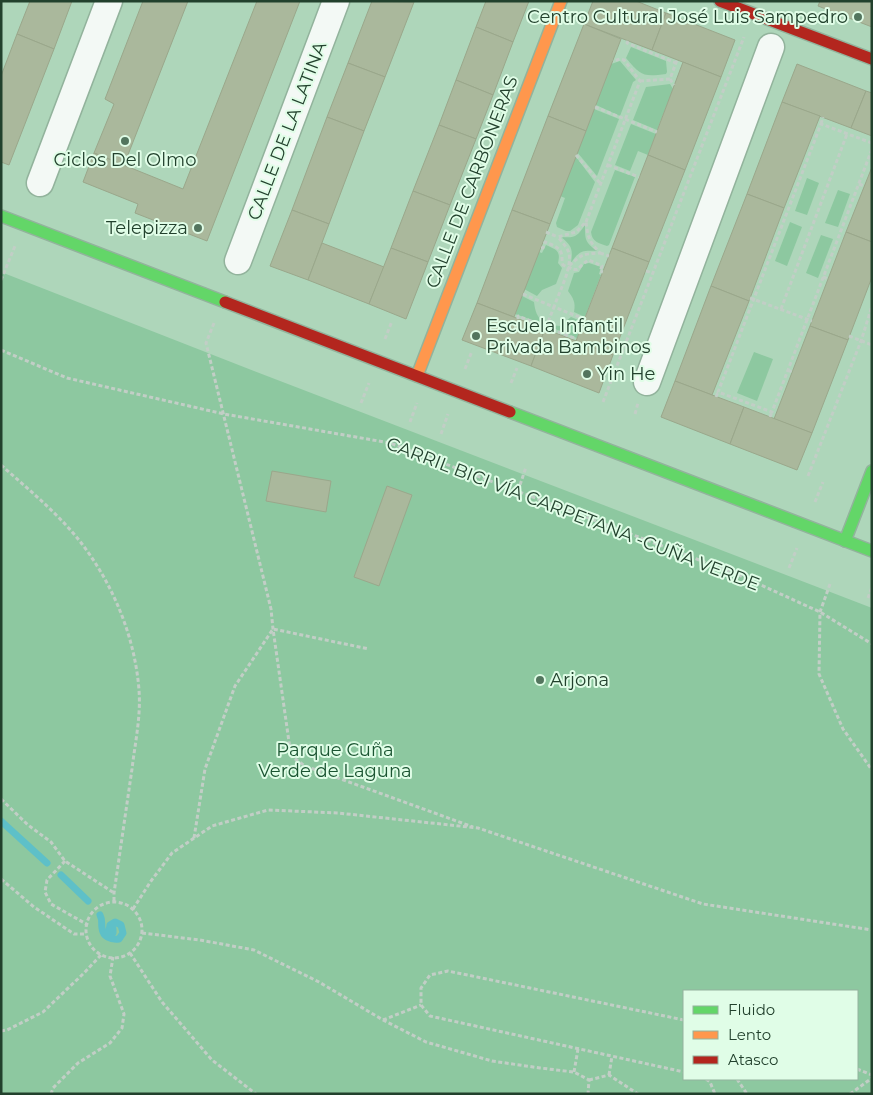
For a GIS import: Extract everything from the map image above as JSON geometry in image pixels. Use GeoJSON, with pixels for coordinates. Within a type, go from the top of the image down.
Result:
{"type":"FeatureCollection","features":[{"type":"Feature","properties":{"kind":"street"},"geometry":{"type":"LineString","coordinates":[[40,183],[109,1]]}},
{"type":"Feature","properties":{"kind":"street","name":"CALLE DE LA LATINA"},"geometry":{"type":"LineString","coordinates":[[238,260],[336,1]]}},
{"type":"Feature","properties":{"kind":"street","name":"CALLE DE CARBONERAS"},"geometry":{"type":"LineString","coordinates":[[417,376],[561,1]]}},
{"type":"Feature","properties":{"kind":"street"},"geometry":{"type":"LineString","coordinates":[[720,1],[872,59]]}},
{"type":"Feature","properties":{"kind":"street"},"geometry":{"type":"LineString","coordinates":[[643,392],[770,46]]}},
{"type":"Feature","properties":{"kind":"street"},"geometry":{"type":"LineString","coordinates":[[1,216],[872,551]]}},
{"type":"Feature","properties":{"kind":"street"},"geometry":{"type":"LineString","coordinates":[[845,540],[872,471]]}},
{"type":"Feature","properties":{"kind":"path"},"geometry":{"type":"LineString","coordinates":[[603,402],[744,37]]}},
{"type":"Feature","properties":{"kind":"path"},"geometry":{"type":"LineString","coordinates":[[628,41],[627,43],[676,61],[670,79]]}},
{"type":"Feature","properties":{"kind":"path"},"geometry":{"type":"LineString","coordinates":[[613,61],[624,60],[640,81]]}},
{"type":"Feature","properties":{"kind":"path"},"geometry":{"type":"LineString","coordinates":[[640,81],[670,79]]}},
{"type":"Feature","properties":{"kind":"path"},"geometry":{"type":"LineString","coordinates":[[670,79],[674,85]]}},
{"type":"Feature","properties":{"kind":"path"},"geometry":{"type":"LineString","coordinates":[[546,232],[558,236],[576,232],[586,222],[640,81]]}},
{"type":"Feature","properties":{"kind":"path"},"geometry":{"type":"LineString","coordinates":[[595,107],[657,132]]}},
{"type":"Feature","properties":{"kind":"path"},"geometry":{"type":"LineString","coordinates":[[716,397],[732,349],[823,117]]}},
{"type":"Feature","properties":{"kind":"path"},"geometry":{"type":"LineString","coordinates":[[820,124],[872,143]]}},
{"type":"Feature","properties":{"kind":"path"},"geometry":{"type":"LineString","coordinates":[[781,309],[847,134]]}},
{"type":"Feature","properties":{"kind":"path"},"geometry":{"type":"LineString","coordinates":[[770,417],[872,149]]}},
{"type":"Feature","properties":{"kind":"path"},"geometry":{"type":"LineString","coordinates":[[576,155],[601,184]]}},
{"type":"Feature","properties":{"kind":"path"},"geometry":{"type":"LineString","coordinates":[[608,165],[639,177]]}},
{"type":"Feature","properties":{"kind":"path"},"geometry":{"type":"LineString","coordinates":[[859,184],[864,186]]}},
{"type":"Feature","properties":{"kind":"path"},"geometry":{"type":"LineString","coordinates":[[586,222],[591,243],[600,253]]}},
{"type":"Feature","properties":{"kind":"path"},"geometry":{"type":"LineString","coordinates":[[546,327],[569,267],[569,253],[558,236]]}},
{"type":"Feature","properties":{"kind":"path"},"geometry":{"type":"LineString","coordinates":[[1,280],[16,242]]}},
{"type":"Feature","properties":{"kind":"path"},"geometry":{"type":"LineString","coordinates":[[540,248],[543,248],[545,242],[558,248],[561,252],[562,265],[576,270],[589,260],[602,266],[600,271],[603,272]]}},
{"type":"Feature","properties":{"kind":"path"},"geometry":{"type":"LineString","coordinates":[[569,267],[579,256],[585,254],[600,253],[608,256]]}},
{"type":"Feature","properties":{"kind":"path"},"geometry":{"type":"LineString","coordinates":[[646,271],[653,273]]}},
{"type":"Feature","properties":{"kind":"path"},"geometry":{"type":"LineString","coordinates":[[823,277],[828,279]]}},
{"type":"Feature","properties":{"kind":"path"},"geometry":{"type":"LineString","coordinates":[[523,294],[584,319]]}},
{"type":"Feature","properties":{"kind":"path"},"geometry":{"type":"LineString","coordinates":[[752,298],[812,321]]}},
{"type":"Feature","properties":{"kind":"path"},"geometry":{"type":"LineString","coordinates":[[808,476],[861,341],[872,306]]}},
{"type":"Feature","properties":{"kind":"path"},"geometry":{"type":"LineString","coordinates":[[518,318],[518,316],[574,338],[574,340]]}},
{"type":"Feature","properties":{"kind":"path"},"geometry":{"type":"LineString","coordinates":[[215,320],[206,343],[272,609],[273,629],[291,756],[305,766],[478,828],[703,904],[872,930]]}},
{"type":"Feature","properties":{"kind":"path"},"geometry":{"type":"LineString","coordinates":[[384,343],[392,321]]}},
{"type":"Feature","properties":{"kind":"path"},"geometry":{"type":"LineString","coordinates":[[849,336],[872,345]]}},
{"type":"Feature","properties":{"kind":"path","name":"CARRIL BICI VÍA CARPETANA -CUÑA VERDE"},"geometry":{"type":"LineString","coordinates":[[1,350],[67,378],[224,414],[390,443],[739,575],[820,612],[872,644]]}},
{"type":"Feature","properties":{"kind":"path"},"geometry":{"type":"LineString","coordinates":[[463,374],[472,351]]}},
{"type":"Feature","properties":{"kind":"path"},"geometry":{"type":"LineString","coordinates":[[511,383],[516,368]]}},
{"type":"Feature","properties":{"kind":"path"},"geometry":{"type":"LineString","coordinates":[[788,370],[792,372]]}},
{"type":"Feature","properties":{"kind":"path"},"geometry":{"type":"LineString","coordinates":[[361,403],[370,380]]}},
{"type":"Feature","properties":{"kind":"path"},"geometry":{"type":"LineString","coordinates":[[635,414],[643,392]]}},
{"type":"Feature","properties":{"kind":"path"},"geometry":{"type":"LineString","coordinates":[[718,392],[772,412]]}},
{"type":"Feature","properties":{"kind":"path"},"geometry":{"type":"LineString","coordinates":[[410,422],[417,403]]}},
{"type":"Feature","properties":{"kind":"path"},"geometry":{"type":"LineString","coordinates":[[441,434],[449,411]]}},
{"type":"Feature","properties":{"kind":"path"},"geometry":{"type":"LineString","coordinates":[[1,465],[56,514],[82,544],[102,574],[123,617],[135,660],[139,692],[138,721],[114,902]]}},
{"type":"Feature","properties":{"kind":"path"},"geometry":{"type":"LineString","coordinates":[[518,491],[526,467]]}},
{"type":"Feature","properties":{"kind":"path"},"geometry":{"type":"LineString","coordinates":[[812,507],[823,482]]}},
{"type":"Feature","properties":{"kind":"path"},"geometry":{"type":"LineString","coordinates":[[789,568],[798,545]]}},
{"type":"Feature","properties":{"kind":"path"},"geometry":{"type":"LineString","coordinates":[[830,584],[820,612],[820,674],[843,729],[872,770]]}},
{"type":"Feature","properties":{"kind":"path"},"geometry":{"type":"LineString","coordinates":[[868,598],[872,587]]}},
{"type":"Feature","properties":{"kind":"path"},"geometry":{"type":"LineString","coordinates":[[273,629],[369,649]]}},
{"type":"Feature","properties":{"kind":"path"},"geometry":{"type":"LineString","coordinates":[[194,838],[206,769],[235,686],[273,629]]}},
{"type":"Feature","properties":{"kind":"path"},"geometry":{"type":"LineString","coordinates":[[1,799],[28,825],[51,842],[65,861],[114,893]]}},
{"type":"Feature","properties":{"kind":"path"},"geometry":{"type":"LineString","coordinates":[[133,909],[151,881],[172,854],[212,826],[268,810],[338,813],[478,828]]}},
{"type":"Feature","properties":{"kind":"path"},"geometry":{"type":"LineString","coordinates":[[65,861],[46,880],[46,892],[51,904],[88,925]]}},
{"type":"Feature","properties":{"kind":"path"},"geometry":{"type":"LineString","coordinates":[[1,879],[34,907],[74,934],[86,934]]}},
{"type":"Feature","properties":{"kind":"path"},"geometry":{"type":"LineString","coordinates":[[105,903],[124,904],[133,909],[142,924],[142,932],[138,944],[130,953],[123,957],[100,955],[88,942],[86,934],[90,916],[96,908],[105,903]]}},
{"type":"Feature","properties":{"kind":"path"},"geometry":{"type":"LineString","coordinates":[[142,932],[254,950],[319,982],[383,1020],[426,1042],[492,1061],[574,1072],[589,1080],[609,1075],[638,1094]]}},
{"type":"Feature","properties":{"kind":"path"},"geometry":{"type":"LineString","coordinates":[[130,953],[162,1002],[212,1060],[256,1094]]}},
{"type":"Feature","properties":{"kind":"path"},"geometry":{"type":"LineString","coordinates":[[1,1030],[7,1030],[43,1012],[100,955]]}},
{"type":"Feature","properties":{"kind":"path"},"geometry":{"type":"LineString","coordinates":[[51,1094],[53,1088],[78,1063],[110,1044],[122,1028],[124,1014],[110,976],[113,957]]}},
{"type":"Feature","properties":{"kind":"path"},"geometry":{"type":"LineString","coordinates":[[683,1020],[448,971],[430,975],[421,988],[421,1005],[430,1016],[683,1072]]}},
{"type":"Feature","properties":{"kind":"path"},"geometry":{"type":"LineString","coordinates":[[383,1020],[421,1005]]}},
{"type":"Feature","properties":{"kind":"path"},"geometry":{"type":"LineString","coordinates":[[574,1072],[578,1048]]}},
{"type":"Feature","properties":{"kind":"path"},"geometry":{"type":"LineString","coordinates":[[609,1075],[612,1056]]}},
{"type":"Feature","properties":{"kind":"path"},"geometry":{"type":"LineString","coordinates":[[850,1094],[872,1077],[858,1070]]}},
{"type":"Feature","properties":{"kind":"path"},"geometry":{"type":"LineString","coordinates":[[588,1094],[589,1080]]}},
{"type":"Feature","properties":{"kind":"path"},"geometry":{"type":"LineString","coordinates":[[707,1080],[715,1094]]}},
{"type":"Feature","properties":{"kind":"path"},"geometry":{"type":"LineString","coordinates":[[738,1080],[747,1094]]}},
{"type":"Feature","properties":{"kind":"green space"},"geometry":{"type":"Polygon","coordinates":[[[631,47],[666,61],[666,74],[647,75],[635,69],[626,58],[631,47]]]}},
{"type":"Feature","properties":{"kind":"green space"},"geometry":{"type":"Polygon","coordinates":[[[620,61],[636,80],[633,82],[620,116],[596,105],[611,64],[620,61]]]}},
{"type":"Feature","properties":{"kind":"green space"},"geometry":{"type":"Polygon","coordinates":[[[670,84],[673,89],[657,130],[633,120],[646,87],[670,84]]]}},
{"type":"Feature","properties":{"kind":"green space"},"geometry":{"type":"Polygon","coordinates":[[[594,109],[619,119],[597,176],[577,152],[594,109]]]}},
{"type":"Feature","properties":{"kind":"green space"},"geometry":{"type":"Polygon","coordinates":[[[631,124],[656,134],[648,155],[638,151],[630,171],[615,165],[631,124]]]}},
{"type":"Feature","properties":{"kind":"green space"},"geometry":{"type":"Polygon","coordinates":[[[576,157],[595,182],[578,225],[570,231],[566,231],[557,227],[556,223],[565,198],[560,196],[576,157]]]}},
{"type":"Feature","properties":{"kind":"green space"},"geometry":{"type":"Polygon","coordinates":[[[615,170],[635,177],[607,246],[594,240],[591,232],[615,170]]]}},
{"type":"Feature","properties":{"kind":"green space"},"geometry":{"type":"Polygon","coordinates":[[[807,178],[819,183],[807,215],[795,211],[807,178]]]}},
{"type":"Feature","properties":{"kind":"green space"},"geometry":{"type":"Polygon","coordinates":[[[838,190],[850,194],[838,227],[825,223],[838,190]]]}},
{"type":"Feature","properties":{"kind":"green space"},"geometry":{"type":"Polygon","coordinates":[[[790,222],[802,227],[787,266],[775,261],[790,222]]]}},
{"type":"Feature","properties":{"kind":"green space"},"geometry":{"type":"Polygon","coordinates":[[[585,225],[586,240],[597,251],[581,252],[571,263],[571,248],[561,237],[575,236],[585,225]]]}},
{"type":"Feature","properties":{"kind":"green space"},"geometry":{"type":"Polygon","coordinates":[[[821,235],[833,239],[818,278],[806,273],[821,235]]]}},
{"type":"Feature","properties":{"kind":"green space"},"geometry":{"type":"Polygon","coordinates":[[[546,245],[557,251],[559,255],[558,263],[562,268],[556,284],[542,290],[537,296],[524,289],[539,252],[542,253],[546,245]]]}},
{"type":"Feature","properties":{"kind":"green space"},"geometry":{"type":"Polygon","coordinates":[[[589,263],[601,267],[599,274],[601,275],[585,317],[574,312],[574,300],[568,291],[574,273],[579,272],[584,264],[589,263]]]}},
{"type":"Feature","properties":{"kind":"green space","name":"Parque Cuña Verde de Laguna"},"geometry":{"type":"Polygon","coordinates":[[[1,272],[872,608],[872,1094],[1,1094],[1,272]]]}},
{"type":"Feature","properties":{"kind":"green space"},"geometry":{"type":"Polygon","coordinates":[[[522,296],[534,302],[537,314],[544,324],[515,314],[522,296]]]}},
{"type":"Feature","properties":{"kind":"green space"},"geometry":{"type":"Polygon","coordinates":[[[571,317],[583,322],[577,338],[550,327],[550,325],[560,326],[571,317]]]}},
{"type":"Feature","properties":{"kind":"green space"},"geometry":{"type":"Polygon","coordinates":[[[754,352],[773,359],[757,401],[737,393],[754,352]]]}},
{"type":"Feature","properties":{"kind":"building"},"geometry":{"type":"Polygon","coordinates":[[[30,1],[72,1],[54,49],[17,34],[30,1]]]}},
{"type":"Feature","properties":{"kind":"building"},"geometry":{"type":"Polygon","coordinates":[[[143,1],[188,1],[124,165],[94,153],[114,104],[105,99],[143,1]]]}},
{"type":"Feature","properties":{"kind":"building"},"geometry":{"type":"Polygon","coordinates":[[[257,1],[300,1],[207,241],[135,213],[138,204],[83,182],[94,153],[183,189],[257,1]]]}},
{"type":"Feature","properties":{"kind":"building"},"geometry":{"type":"Polygon","coordinates":[[[372,1],[414,2],[385,77],[348,63],[372,1]]]}},
{"type":"Feature","properties":{"kind":"building"},"geometry":{"type":"Polygon","coordinates":[[[486,1],[529,1],[513,42],[476,27],[486,1]]]}},
{"type":"Feature","properties":{"kind":"building"},"geometry":{"type":"Polygon","coordinates":[[[593,1],[636,1],[666,13],[652,50],[584,24],[593,1]]]}},
{"type":"Feature","properties":{"kind":"building","name":"Centro Cultural José Luis Sampedro"},"geometry":{"type":"Polygon","coordinates":[[[820,1],[872,1],[872,27],[818,6],[820,1]]]}},
{"type":"Feature","properties":{"kind":"building"},"geometry":{"type":"Polygon","coordinates":[[[666,13],[735,40],[721,77],[652,50],[666,13]]]}},
{"type":"Feature","properties":{"kind":"building"},"geometry":{"type":"Polygon","coordinates":[[[584,24],[621,39],[586,131],[548,116],[584,24]]]}},
{"type":"Feature","properties":{"kind":"building"},"geometry":{"type":"Polygon","coordinates":[[[476,27],[513,42],[493,95],[456,80],[476,27]]]}},
{"type":"Feature","properties":{"kind":"building"},"geometry":{"type":"Polygon","coordinates":[[[17,34],[54,49],[9,165],[1,162],[1,76],[17,34]]]}},
{"type":"Feature","properties":{"kind":"building"},"geometry":{"type":"Polygon","coordinates":[[[683,62],[721,77],[685,170],[648,155],[683,62]]]}},
{"type":"Feature","properties":{"kind":"building"},"geometry":{"type":"Polygon","coordinates":[[[348,63],[385,77],[364,131],[327,117],[348,63]]]}},
{"type":"Feature","properties":{"kind":"building"},"geometry":{"type":"Polygon","coordinates":[[[797,64],[866,91],[851,128],[782,102],[797,64]]]}},
{"type":"Feature","properties":{"kind":"building"},"geometry":{"type":"Polygon","coordinates":[[[456,80],[493,95],[476,139],[439,125],[456,80]]]}},
{"type":"Feature","properties":{"kind":"building"},"geometry":{"type":"Polygon","coordinates":[[[866,91],[872,93],[872,136],[851,128],[866,91]]]}},
{"type":"Feature","properties":{"kind":"building"},"geometry":{"type":"Polygon","coordinates":[[[782,102],[820,116],[784,208],[747,194],[782,102]]]}},
{"type":"Feature","properties":{"kind":"building"},"geometry":{"type":"Polygon","coordinates":[[[548,116],[586,131],[550,224],[512,210],[548,116]]]}},
{"type":"Feature","properties":{"kind":"building"},"geometry":{"type":"Polygon","coordinates":[[[327,117],[364,131],[329,224],[292,210],[327,117]]]}},
{"type":"Feature","properties":{"kind":"building"},"geometry":{"type":"Polygon","coordinates":[[[439,125],[476,139],[450,205],[413,191],[439,125]]]}},
{"type":"Feature","properties":{"kind":"building"},"geometry":{"type":"Polygon","coordinates":[[[648,155],[685,170],[649,262],[612,248],[648,155]]]}},
{"type":"Feature","properties":{"kind":"building"},"geometry":{"type":"Polygon","coordinates":[[[872,167],[872,242],[846,232],[872,167]]]}},
{"type":"Feature","properties":{"kind":"building"},"geometry":{"type":"Polygon","coordinates":[[[413,191],[450,205],[428,262],[391,248],[413,191]]]}},
{"type":"Feature","properties":{"kind":"building"},"geometry":{"type":"Polygon","coordinates":[[[747,194],[784,208],[749,301],[711,286],[747,194]]]}},
{"type":"Feature","properties":{"kind":"building"},"geometry":{"type":"Polygon","coordinates":[[[292,210],[329,224],[308,280],[270,266],[292,210]]]}},
{"type":"Feature","properties":{"kind":"building"},"geometry":{"type":"Polygon","coordinates":[[[512,210],[550,224],[514,317],[477,303],[512,210]]]}},
{"type":"Feature","properties":{"kind":"building"},"geometry":{"type":"Polygon","coordinates":[[[846,232],[872,242],[872,277],[848,340],[810,326],[846,232]]]}},
{"type":"Feature","properties":{"kind":"building"},"geometry":{"type":"Polygon","coordinates":[[[322,243],[384,267],[369,304],[308,280],[322,243]]]}},
{"type":"Feature","properties":{"kind":"building"},"geometry":{"type":"Polygon","coordinates":[[[391,248],[428,262],[406,319],[369,304],[391,248]]]}},
{"type":"Feature","properties":{"kind":"building"},"geometry":{"type":"Polygon","coordinates":[[[612,248],[649,262],[613,355],[576,341],[612,248]]]}},
{"type":"Feature","properties":{"kind":"building"},"geometry":{"type":"Polygon","coordinates":[[[711,286],[749,301],[712,395],[675,381],[711,286]]]}},
{"type":"Feature","properties":{"kind":"building"},"geometry":{"type":"Polygon","coordinates":[[[477,303],[545,329],[531,366],[462,340],[477,303]]]}},
{"type":"Feature","properties":{"kind":"building"},"geometry":{"type":"Polygon","coordinates":[[[810,326],[848,340],[812,433],[774,419],[810,326]]]}},
{"type":"Feature","properties":{"kind":"building"},"geometry":{"type":"Polygon","coordinates":[[[545,329],[613,355],[599,393],[531,366],[545,329]]]}},
{"type":"Feature","properties":{"kind":"building"},"geometry":{"type":"Polygon","coordinates":[[[675,381],[744,407],[730,444],[661,417],[675,381]]]}},
{"type":"Feature","properties":{"kind":"building"},"geometry":{"type":"Polygon","coordinates":[[[744,407],[812,433],[797,470],[730,444],[744,407]]]}},
{"type":"Feature","properties":{"kind":"building"},"geometry":{"type":"Polygon","coordinates":[[[272,471],[331,481],[326,512],[266,501],[272,471]]]}},
{"type":"Feature","properties":{"kind":"building"},"geometry":{"type":"Polygon","coordinates":[[[387,486],[412,495],[379,586],[354,577],[387,486]]]}},
{"type":"Feature","properties":{"kind":"waterway"},"geometry":{"type":"LineString","coordinates":[[1,821],[47,863]]}},
{"type":"Feature","properties":{"kind":"waterway"},"geometry":{"type":"LineString","coordinates":[[61,875],[88,901]]}},
{"type":"Feature","properties":{"kind":"waterway"},"geometry":{"type":"LineString","coordinates":[[100,915],[104,934],[110,938],[119,939],[123,933],[121,925],[115,922],[110,925],[109,931],[113,933],[113,929]]}},
{"type":"Feature","properties":{"kind":"traffic: fast"},"geometry":{"type":"LineString","coordinates":[[1,216],[225,302]]}},
{"type":"Feature","properties":{"kind":"traffic: fast"},"geometry":{"type":"LineString","coordinates":[[510,412],[872,551]]}},
{"type":"Feature","properties":{"kind":"traffic: fast"},"geometry":{"type":"LineString","coordinates":[[845,541],[872,471]]}},
{"type":"Feature","properties":{"kind":"traffic: slow"},"geometry":{"type":"LineString","coordinates":[[417,376],[561,1]]}},
{"type":"Feature","properties":{"kind":"traffic: jam"},"geometry":{"type":"LineString","coordinates":[[720,1],[872,59]]}},
{"type":"Feature","properties":{"kind":"traffic: jam"},"geometry":{"type":"LineString","coordinates":[[225,302],[510,412]]}},
{"type":"Feature","properties":{"kind":"place","name":"Centro Cultural José Luis Sampedro"},"geometry":{"type":"Point","coordinates":[858,17]}},
{"type":"Feature","properties":{"kind":"place","name":"Ciclos Del Olmo"},"geometry":{"type":"Point","coordinates":[125,141]}},
{"type":"Feature","properties":{"kind":"place","name":"Telepizza"},"geometry":{"type":"Point","coordinates":[198,228]}},
{"type":"Feature","properties":{"kind":"place","name":"Escuela Infantil Privada Bambinos"},"geometry":{"type":"Point","coordinates":[476,336]}},
{"type":"Feature","properties":{"kind":"place","name":"Yin He"},"geometry":{"type":"Point","coordinates":[587,374]}},
{"type":"Feature","properties":{"kind":"place","name":"Arjona"},"geometry":{"type":"Point","coordinates":[540,680]}}]}
